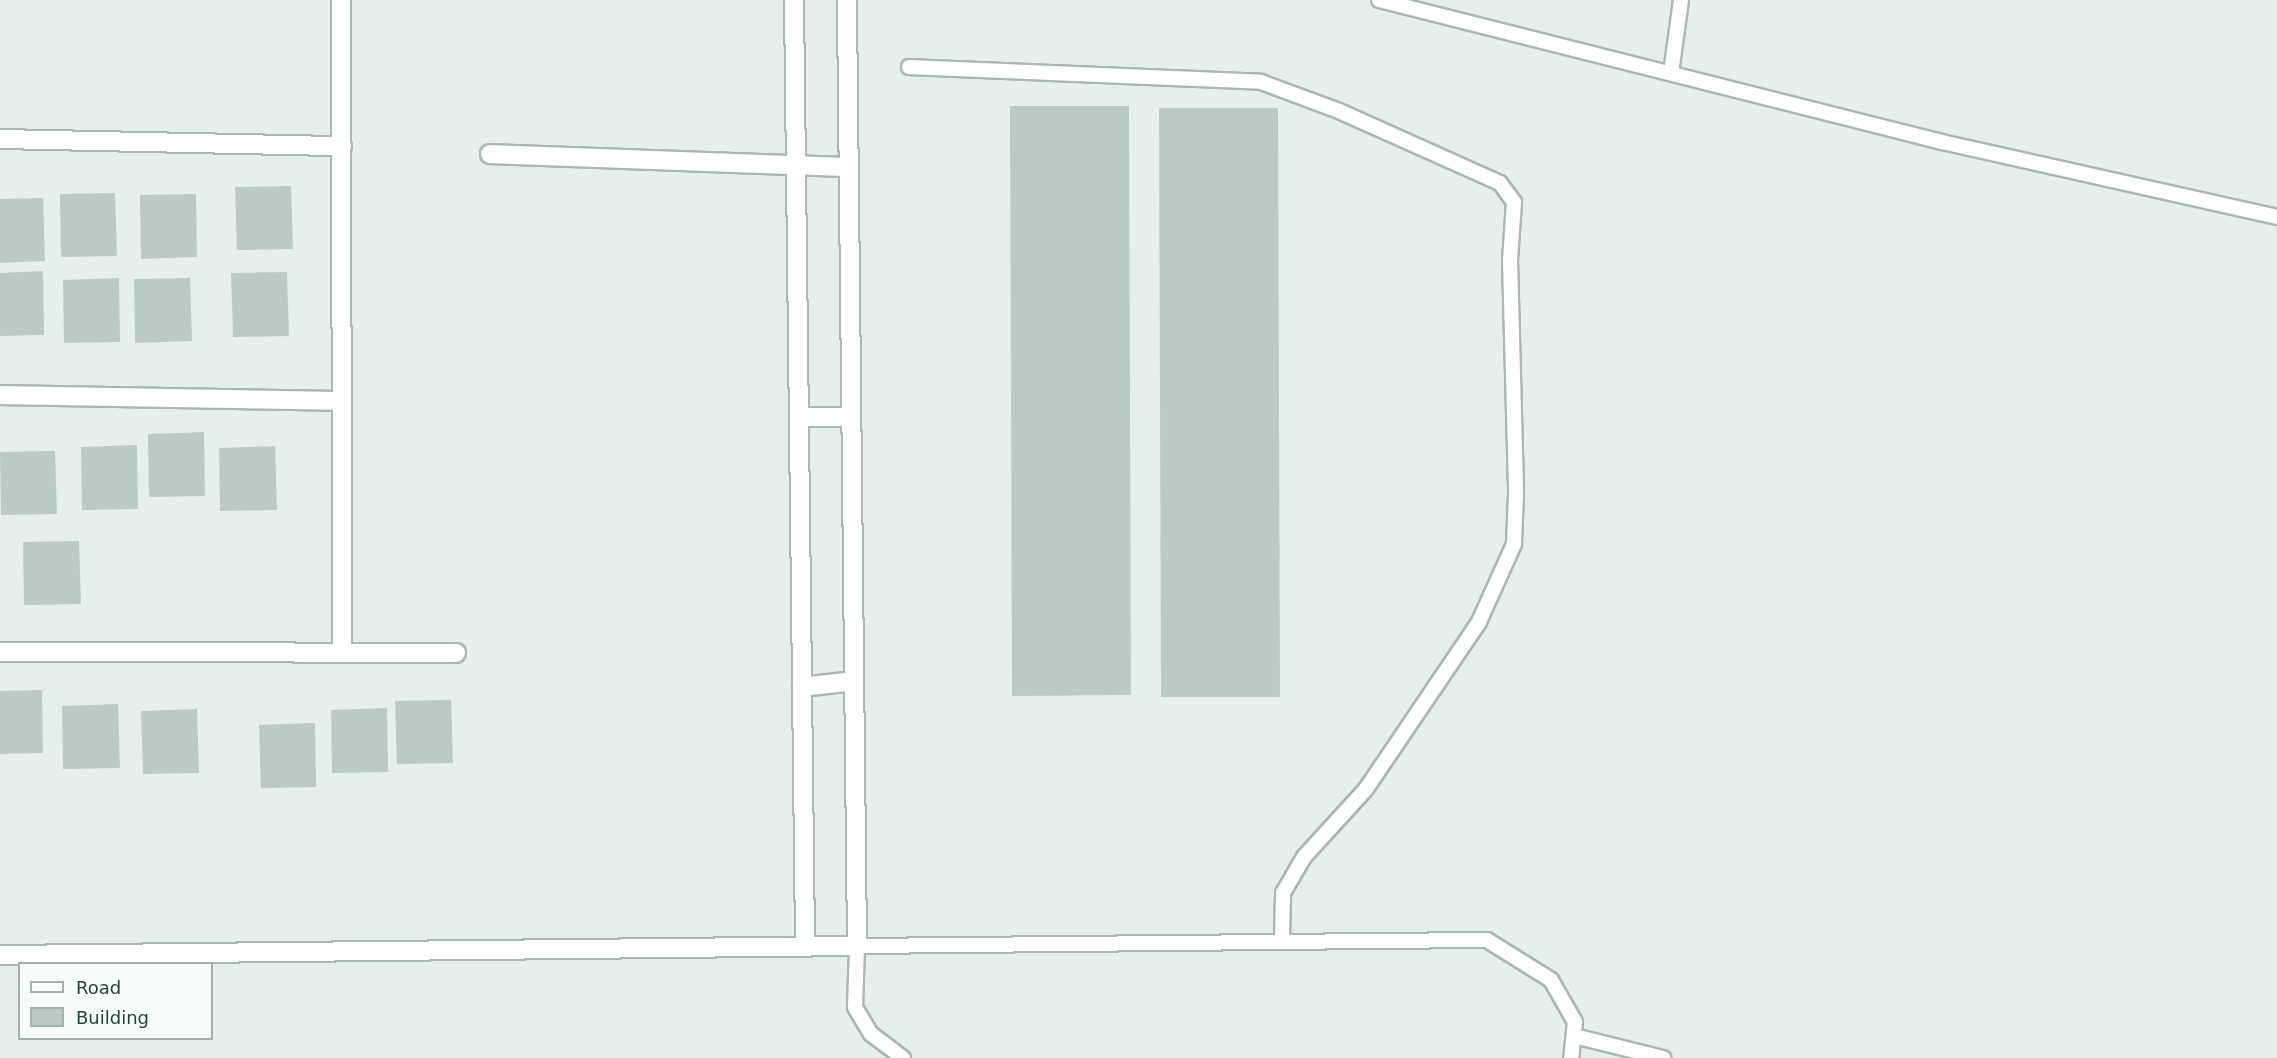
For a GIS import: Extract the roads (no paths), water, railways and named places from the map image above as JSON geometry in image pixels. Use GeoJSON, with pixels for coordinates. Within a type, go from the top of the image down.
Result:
{"type":"FeatureCollection","features":[{"type":"Feature","properties":{"kind":"street"},"geometry":{"type":"LineString","coordinates":[[341,0],[342,652]]}},
{"type":"Feature","properties":{"kind":"street"},"geometry":{"type":"LineString","coordinates":[[794,0],[805,946]]}},
{"type":"Feature","properties":{"kind":"street"},"geometry":{"type":"LineString","coordinates":[[0,955],[857,946],[847,0]]}},
{"type":"Feature","properties":{"kind":"street"},"geometry":{"type":"LineString","coordinates":[[0,139],[342,146]]}},
{"type":"Feature","properties":{"kind":"street"},"geometry":{"type":"LineString","coordinates":[[490,154],[849,167]]}},
{"type":"Feature","properties":{"kind":"street"},"geometry":{"type":"LineString","coordinates":[[0,395],[342,401]]}},
{"type":"Feature","properties":{"kind":"street"},"geometry":{"type":"LineString","coordinates":[[799,417],[851,417]]}},
{"type":"Feature","properties":{"kind":"street"},"geometry":{"type":"LineString","coordinates":[[0,652],[456,653]]}},
{"type":"Feature","properties":{"kind":"street"},"geometry":{"type":"LineString","coordinates":[[802,687],[854,681]]}},
{"type":"Feature","properties":{"kind":"lane"},"geometry":{"type":"LineString","coordinates":[[1379,0],[1942,142],[2277,217]]}},
{"type":"Feature","properties":{"kind":"lane"},"geometry":{"type":"LineString","coordinates":[[1671,73],[1681,0]]}},
{"type":"Feature","properties":{"kind":"lane"},"geometry":{"type":"LineString","coordinates":[[909,67],[1261,82],[1340,111],[1500,183],[1514,202],[1509,260],[1516,494],[1514,544],[1472,632],[1366,789],[1304,857],[1283,893],[1282,942]]}},
{"type":"Feature","properties":{"kind":"lane"},"geometry":{"type":"LineString","coordinates":[[903,1058],[871,1034],[855,1007],[857,946],[1487,940],[1551,980],[1575,1022],[1571,1058]]}},
{"type":"Feature","properties":{"kind":"lane"},"geometry":{"type":"LineString","coordinates":[[1574,1036],[1664,1058]]}}]}
